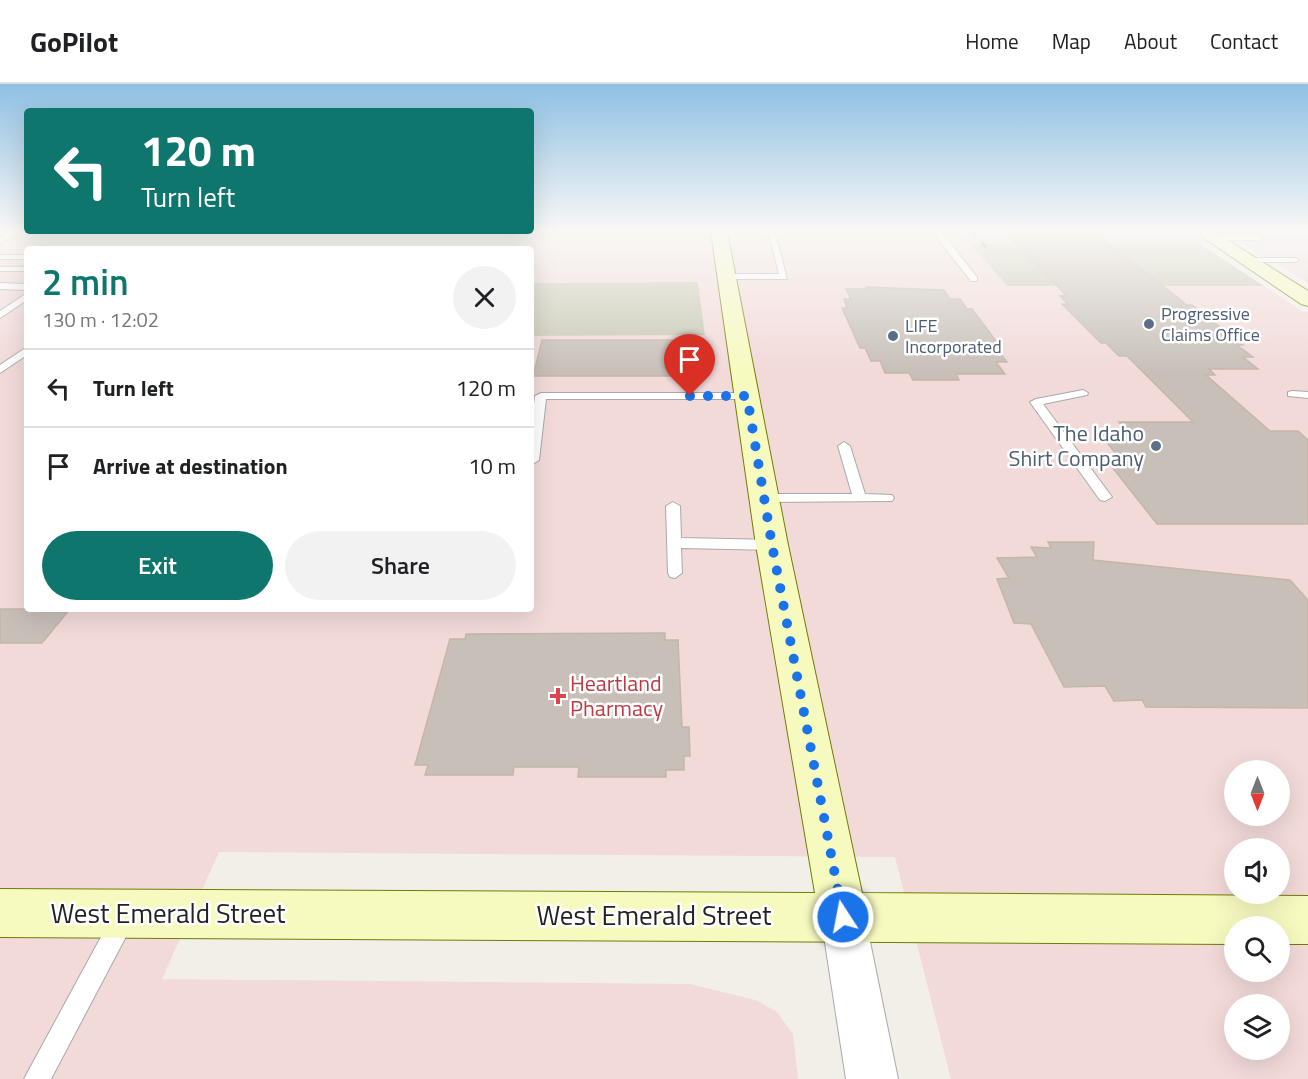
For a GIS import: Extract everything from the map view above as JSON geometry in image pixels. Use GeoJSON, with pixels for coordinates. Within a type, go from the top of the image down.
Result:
{"type":"FeatureCollection","features":[{"type":"Feature","properties":{"kind":"street"},"geometry":{"type":"LineString","coordinates":[[726,278],[772,545],[872,1079]]}},
{"type":"Feature","properties":{"kind":"street"},"geometry":{"type":"LineString","coordinates":[[1275,278],[1308,300]]}},
{"type":"Feature","properties":{"kind":"street","name":"West Emerald Street"},"geometry":{"type":"LineString","coordinates":[[0,914],[1308,920]]}},
{"type":"Feature","properties":{"kind":"lane"},"geometry":{"type":"LineString","coordinates":[[0,286],[24,287]]}},
{"type":"Feature","properties":{"kind":"lane"},"geometry":{"type":"LineString","coordinates":[[0,315],[24,298]]}},
{"type":"Feature","properties":{"kind":"lane"},"geometry":{"type":"LineString","coordinates":[[0,369],[24,352]]}},
{"type":"Feature","properties":{"kind":"lane"},"geometry":{"type":"LineString","coordinates":[[1083,393],[1036,402],[1104,497]]}},
{"type":"Feature","properties":{"kind":"lane"},"geometry":{"type":"LineString","coordinates":[[1292,394],[1308,394]]}},
{"type":"Feature","properties":{"kind":"lane"},"geometry":{"type":"LineString","coordinates":[[534,452],[541,396],[747,396]]}},
{"type":"Feature","properties":{"kind":"lane"},"geometry":{"type":"LineString","coordinates":[[844,446],[860,498]]}},
{"type":"Feature","properties":{"kind":"lane"},"geometry":{"type":"LineString","coordinates":[[765,498],[887,498]]}},
{"type":"Feature","properties":{"kind":"lane"},"geometry":{"type":"LineString","coordinates":[[673,506],[675,573]]}},
{"type":"Feature","properties":{"kind":"lane"},"geometry":{"type":"LineString","coordinates":[[674,543],[772,545]]}},
{"type":"Feature","properties":{"kind":"lane"},"geometry":{"type":"LineString","coordinates":[[37,1079],[126,915]]}},
{"type":"Feature","properties":{"kind":"shaded area"},"geometry":{"type":"Polygon","coordinates":[[[0,278],[24,278],[24,612],[534,612],[534,336],[705,334],[698,282],[534,283],[534,278],[1001,278],[1008,286],[1264,286],[1303,312],[1308,312],[1308,1079],[951,1079],[895,857],[219,852],[162,979],[690,984],[755,1000],[776,1011],[793,1034],[798,1079],[0,1079],[0,278]]]}},
{"type":"Feature","properties":{"kind":"shaded area"},"geometry":{"type":"Polygon","coordinates":[[[1001,278],[1252,278],[1264,286],[1007,286],[1001,278]]]}},
{"type":"Feature","properties":{"kind":"shaded area"},"geometry":{"type":"Polygon","coordinates":[[[698,282],[705,335],[534,336],[534,283],[698,282]]]}},
{"type":"Feature","properties":{"kind":"building"},"geometry":{"type":"Polygon","coordinates":[[[1050,278],[1153,278],[1187,305],[1192,305],[1243,345],[1237,345],[1253,357],[1243,357],[1258,369],[1209,369],[1215,375],[1206,375],[1270,431],[1298,431],[1308,440],[1308,524],[1157,524],[1108,462],[1123,462],[1097,431],[1126,431],[1119,422],[1193,422],[1127,356],[1119,356],[1106,343],[1101,343],[1062,304],[1068,304],[1060,296],[1066,295],[1050,278]]]}},
{"type":"Feature","properties":{"kind":"building"},"geometry":{"type":"Polygon","coordinates":[[[866,287],[944,290],[950,299],[960,299],[967,309],[972,309],[1002,349],[997,349],[1007,362],[996,362],[1005,374],[956,374],[959,380],[913,380],[909,373],[885,373],[880,361],[871,361],[865,348],[860,348],[842,308],[847,308],[844,299],[851,299],[846,289],[868,289],[866,287]]]}},
{"type":"Feature","properties":{"kind":"building"},"geometry":{"type":"Polygon","coordinates":[[[542,340],[673,340],[673,348],[688,348],[690,376],[534,376],[542,340]]]}},
{"type":"Feature","properties":{"kind":"building"},"geometry":{"type":"Polygon","coordinates":[[[1048,542],[1094,542],[1093,560],[1290,580],[1308,600],[1308,708],[1146,707],[1142,700],[1114,701],[1105,686],[1064,687],[1031,624],[1014,623],[997,579],[1009,578],[997,558],[1037,557],[1031,547],[1051,548],[1048,542]]]}},
{"type":"Feature","properties":{"kind":"building"},"geometry":{"type":"Polygon","coordinates":[[[0,609],[24,609],[24,612],[68,612],[42,643],[0,643],[0,609]]]}},
{"type":"Feature","properties":{"kind":"building","name":"Heartland Pharmacy"},"geometry":{"type":"Polygon","coordinates":[[[665,633],[665,640],[678,640],[682,727],[689,727],[690,756],[684,756],[684,770],[666,770],[666,777],[578,777],[579,767],[514,767],[513,775],[425,775],[428,765],[415,765],[450,639],[465,639],[466,634],[665,633]]]}},
{"type":"Feature","properties":{"kind":"place","name":"Progressive Claims Office"},"geometry":{"type":"Point","coordinates":[1149,324]}},
{"type":"Feature","properties":{"kind":"place","name":"LIFE Incorporated"},"geometry":{"type":"Point","coordinates":[893,336]}},
{"type":"Feature","properties":{"kind":"place","name":"The Idaho Shirt Company"},"geometry":{"type":"Point","coordinates":[1156,446]}},
{"type":"Feature","properties":{"kind":"place","name":"Heartland Pharmacy"},"geometry":{"type":"Point","coordinates":[558,696]}},
{"type":"Feature","properties":{"kind":"route"},"geometry":{"type":"LineString","coordinates":[[690,396],[747,396],[772,545],[843,917]]}}]}
